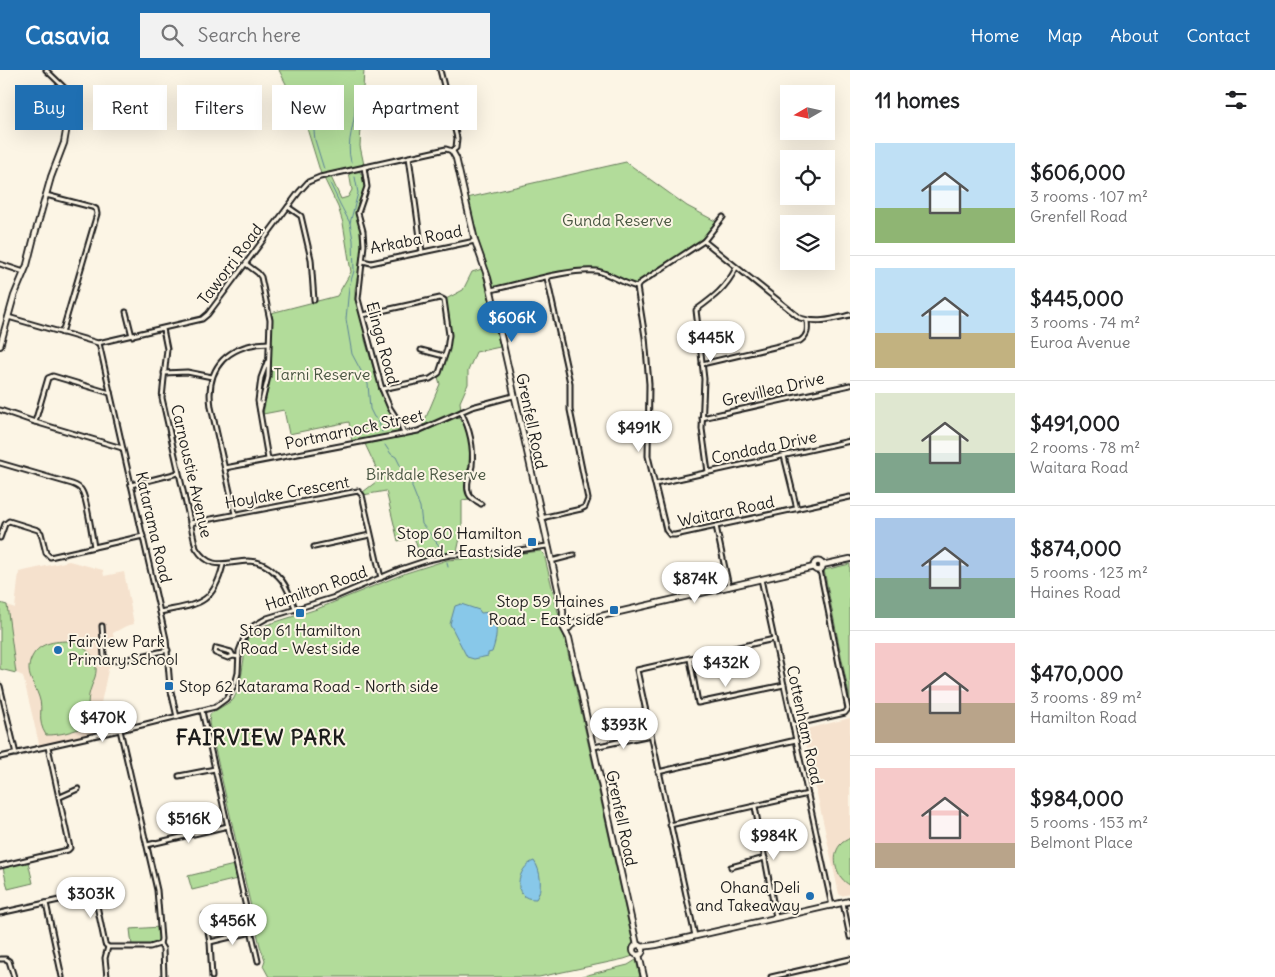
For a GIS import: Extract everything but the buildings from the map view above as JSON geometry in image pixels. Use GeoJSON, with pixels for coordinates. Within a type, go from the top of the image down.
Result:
{"type":"FeatureCollection","features":[{"type":"Feature","properties":{"kind":"street"},"geometry":{"type":"LineString","coordinates":[[46,70],[62,85]]}},
{"type":"Feature","properties":{"kind":"street"},"geometry":{"type":"LineString","coordinates":[[440,70],[457,141],[457,146],[452,151]]}},
{"type":"Feature","properties":{"kind":"street"},"geometry":{"type":"LineString","coordinates":[[0,346],[67,130]]}},
{"type":"Feature","properties":{"kind":"street","name":"Taworri Road"},"geometry":{"type":"LineString","coordinates":[[8,317],[99,343],[163,329],[205,317],[303,186],[313,179],[446,150],[452,151]]}},
{"type":"Feature","properties":{"kind":"street","name":"Grenfell Road"},"geometry":{"type":"LineString","coordinates":[[452,151],[456,158],[475,241],[490,290],[547,546],[567,624],[640,950],[644,977]]}},
{"type":"Feature","properties":{"kind":"street"},"geometry":{"type":"LineString","coordinates":[[409,158],[422,252]]}},
{"type":"Feature","properties":{"kind":"street","name":"Elinga Road"},"geometry":{"type":"LineString","coordinates":[[364,167],[367,187],[358,213],[363,231],[363,261],[358,299],[382,389],[404,434]]}},
{"type":"Feature","properties":{"kind":"street"},"geometry":{"type":"LineString","coordinates":[[46,195],[92,207],[96,210],[97,214],[62,333]]}},
{"type":"Feature","properties":{"kind":"street"},"geometry":{"type":"LineString","coordinates":[[288,207],[302,216],[311,259],[314,300]]}},
{"type":"Feature","properties":{"kind":"street"},"geometry":{"type":"LineString","coordinates":[[490,290],[574,272],[598,271],[628,285],[637,287],[640,283],[704,241],[723,217]]}},
{"type":"Feature","properties":{"kind":"street","name":"Arkaba Road"},"geometry":{"type":"LineString","coordinates":[[363,261],[371,263],[475,241]]}},
{"type":"Feature","properties":{"kind":"street"},"geometry":{"type":"LineString","coordinates":[[704,241],[800,318],[807,321],[824,322],[850,315]]}},
{"type":"Feature","properties":{"kind":"street"},"geometry":{"type":"LineString","coordinates":[[0,264],[24,272]]}},
{"type":"Feature","properties":{"kind":"street"},"geometry":{"type":"LineString","coordinates":[[246,264],[261,277],[269,314],[268,377],[260,410],[268,459]]}},
{"type":"Feature","properties":{"kind":"street"},"geometry":{"type":"LineString","coordinates":[[708,472],[703,443],[704,379],[696,310],[718,294],[729,282],[736,268]]}},
{"type":"Feature","properties":{"kind":"street"},"geometry":{"type":"LineString","coordinates":[[541,518],[581,510],[585,507],[588,499],[570,410],[570,383],[547,278]]}},
{"type":"Feature","properties":{"kind":"street","name":"Waitara Road"},"geometry":{"type":"LineString","coordinates":[[637,287],[649,384],[648,456],[666,530],[670,535],[850,497]]}},
{"type":"Feature","properties":{"kind":"street"},"geometry":{"type":"LineString","coordinates":[[363,315],[440,298],[444,300],[449,335],[444,357],[436,376],[420,382],[382,389]]}},
{"type":"Feature","properties":{"kind":"street"},"geometry":{"type":"LineString","coordinates":[[126,312],[132,336]]}},
{"type":"Feature","properties":{"kind":"street"},"geometry":{"type":"LineString","coordinates":[[702,364],[800,340],[806,336],[808,331],[807,321]]}},
{"type":"Feature","properties":{"kind":"street","name":"Carnoustie Avenue"},"geometry":{"type":"LineString","coordinates":[[163,329],[167,349],[162,398],[190,522],[198,552],[208,560],[224,565]]}},
{"type":"Feature","properties":{"kind":"street","name":"Katarama Road"},"geometry":{"type":"LineString","coordinates":[[99,343],[168,650],[170,687],[177,717]]}},
{"type":"Feature","properties":{"kind":"street"},"geometry":{"type":"LineString","coordinates":[[235,514],[210,398],[212,377],[223,359],[232,352],[244,346],[269,343]]}},
{"type":"Feature","properties":{"kind":"street"},"geometry":{"type":"LineString","coordinates":[[421,350],[444,357]]}},
{"type":"Feature","properties":{"kind":"street"},"geometry":{"type":"LineString","coordinates":[[164,373],[187,372],[212,377]]}},
{"type":"Feature","properties":{"kind":"street"},"geometry":{"type":"LineString","coordinates":[[35,422],[48,378],[52,376],[111,393]]}},
{"type":"Feature","properties":{"kind":"street","name":"Grevillea Drive"},"geometry":{"type":"LineString","coordinates":[[702,418],[850,385]]}},
{"type":"Feature","properties":{"kind":"street","name":"Portmarnock Street"},"geometry":{"type":"LineString","coordinates":[[225,468],[404,434],[427,428],[480,404],[514,396]]}},
{"type":"Feature","properties":{"kind":"street"},"geometry":{"type":"LineString","coordinates":[[0,410],[123,448]]}},
{"type":"Feature","properties":{"kind":"street"},"geometry":{"type":"LineString","coordinates":[[461,412],[472,439],[469,494],[481,504]]}},
{"type":"Feature","properties":{"kind":"street","name":"Condada Drive"},"geometry":{"type":"LineString","coordinates":[[655,484],[850,441]]}},
{"type":"Feature","properties":{"kind":"street"},"geometry":{"type":"LineString","coordinates":[[784,456],[797,509]]}},
{"type":"Feature","properties":{"kind":"street"},"geometry":{"type":"LineString","coordinates":[[0,463],[78,487],[82,491],[85,501],[94,547]]}},
{"type":"Feature","properties":{"kind":"street"},"geometry":{"type":"LineString","coordinates":[[132,485],[178,474]]}},
{"type":"Feature","properties":{"kind":"street","name":"Hoylake Crescent"},"geometry":{"type":"LineString","coordinates":[[190,522],[358,491],[362,495],[381,578]]}},
{"type":"Feature","properties":{"kind":"street"},"geometry":{"type":"LineString","coordinates":[[0,538],[5,524],[9,521],[38,530],[41,533],[46,553],[50,557],[143,536]]}},
{"type":"Feature","properties":{"kind":"street"},"geometry":{"type":"LineString","coordinates":[[716,526],[730,586]]}},
{"type":"Feature","properties":{"kind":"street"},"geometry":{"type":"LineString","coordinates":[[314,547],[370,534]]}},
{"type":"Feature","properties":{"kind":"street","name":"Hamilton Road"},"geometry":{"type":"LineString","coordinates":[[0,757],[202,711],[219,704],[230,694],[237,679],[242,642],[253,626],[267,618],[335,598],[414,564],[440,557],[498,553],[547,546]]}},
{"type":"Feature","properties":{"kind":"street"},"geometry":{"type":"LineString","coordinates":[[551,561],[574,555]]}},
{"type":"Feature","properties":{"kind":"street"},"geometry":{"type":"LineString","coordinates":[[814,567],[814,564],[817,562],[822,565],[850,559]]}},
{"type":"Feature","properties":{"kind":"street"},"geometry":{"type":"LineString","coordinates":[[160,612],[203,601],[217,586],[224,565],[248,561],[266,566],[282,580],[296,610]]}},
{"type":"Feature","properties":{"kind":"street"},"geometry":{"type":"LineString","coordinates":[[793,725],[845,713],[848,709],[820,570],[822,565]]}},
{"type":"Feature","properties":{"kind":"street"},"geometry":{"type":"LineString","coordinates":[[567,624],[814,567],[816,570],[820,570]]}},
{"type":"Feature","properties":{"kind":"street","name":"Cottenham Road"},"geometry":{"type":"LineString","coordinates":[[761,579],[832,906]]}},
{"type":"Feature","properties":{"kind":"street"},"geometry":{"type":"LineString","coordinates":[[102,626],[104,656],[108,660],[119,660],[168,650]]}},
{"type":"Feature","properties":{"kind":"street"},"geometry":{"type":"LineString","coordinates":[[695,937],[637,670],[774,639]]}},
{"type":"Feature","properties":{"kind":"street"},"geometry":{"type":"LineString","coordinates":[[233,656],[231,652],[216,648],[215,653],[228,658],[233,656],[239,657]]}},
{"type":"Feature","properties":{"kind":"street"},"geometry":{"type":"LineString","coordinates":[[690,659],[698,703],[784,685]]}},
{"type":"Feature","properties":{"kind":"street"},"geometry":{"type":"LineString","coordinates":[[0,686],[16,754]]}},
{"type":"Feature","properties":{"kind":"street"},"geometry":{"type":"LineString","coordinates":[[202,711],[258,962]]}},
{"type":"Feature","properties":{"kind":"street"},"geometry":{"type":"LineString","coordinates":[[120,730],[157,890],[164,977]]}},
{"type":"Feature","properties":{"kind":"street"},"geometry":{"type":"LineString","coordinates":[[594,747],[650,735]]}},
{"type":"Feature","properties":{"kind":"street"},"geometry":{"type":"LineString","coordinates":[[658,772],[796,740]]}},
{"type":"Feature","properties":{"kind":"street"},"geometry":{"type":"LineString","coordinates":[[0,866],[69,849],[70,842],[48,746]]}},
{"type":"Feature","properties":{"kind":"street"},"geometry":{"type":"LineString","coordinates":[[179,776],[215,769]]}},
{"type":"Feature","properties":{"kind":"street"},"geometry":{"type":"LineString","coordinates":[[60,797],[78,789]]}},
{"type":"Feature","properties":{"kind":"street"},"geometry":{"type":"LineString","coordinates":[[670,825],[808,794]]}},
{"type":"Feature","properties":{"kind":"street"},"geometry":{"type":"LineString","coordinates":[[755,807],[776,918]]}},
{"type":"Feature","properties":{"kind":"street"},"geometry":{"type":"LineString","coordinates":[[147,845],[228,826]]}},
{"type":"Feature","properties":{"kind":"street"},"geometry":{"type":"LineString","coordinates":[[730,867],[764,858]]}},
{"type":"Feature","properties":{"kind":"street"},"geometry":{"type":"LineString","coordinates":[[0,913],[86,893],[93,894],[105,944],[108,947]]}},
{"type":"Feature","properties":{"kind":"street"},"geometry":{"type":"LineString","coordinates":[[640,950],[850,901]]}},
{"type":"Feature","properties":{"kind":"street"},"geometry":{"type":"LineString","coordinates":[[46,902],[62,977]]}},
{"type":"Feature","properties":{"kind":"street"},"geometry":{"type":"LineString","coordinates":[[843,903],[850,937]]}},
{"type":"Feature","properties":{"kind":"street"},"geometry":{"type":"LineString","coordinates":[[204,915],[210,942],[212,977]]}},
{"type":"Feature","properties":{"kind":"street"},"geometry":{"type":"LineString","coordinates":[[210,942],[252,932]]}},
{"type":"Feature","properties":{"kind":"street"},"geometry":{"type":"LineString","coordinates":[[108,947],[150,947],[160,944]]}},
{"type":"Feature","properties":{"kind":"street"},"geometry":{"type":"LineString","coordinates":[[107,977],[105,958],[108,947]]}},
{"type":"Feature","properties":{"kind":"street"},"geometry":{"type":"LineString","coordinates":[[0,959],[9,961],[14,977]]}},
{"type":"Feature","properties":{"kind":"street"},"geometry":{"type":"LineString","coordinates":[[771,977],[850,959]]}},
{"type":"Feature","properties":{"kind":"shaded area","name":"Fairview Park Primary School"},"geometry":{"type":"Polygon","coordinates":[[[69,561],[103,570],[104,576],[124,572],[134,624],[113,633],[114,642],[103,644],[104,656],[112,661],[108,670],[94,736],[40,748],[23,676],[16,673],[7,605],[15,608],[19,572],[69,561]]]}},
{"type":"Feature","properties":{"kind":"shaded area"},"geometry":{"type":"Polygon","coordinates":[[[850,718],[850,894],[841,896],[839,894],[803,730],[850,718]]]}},
{"type":"Feature","properties":{"kind":"green space"},"geometry":{"type":"Polygon","coordinates":[[[279,70],[364,70],[363,85],[354,85],[354,130],[361,130],[360,146],[364,165],[321,174],[307,130],[344,130],[344,85],[286,85],[279,70]]]}},
{"type":"Feature","properties":{"kind":"green space","name":"Gunda Reserve"},"geometry":{"type":"Polygon","coordinates":[[[626,162],[687,206],[717,222],[702,240],[635,284],[597,269],[573,270],[497,287],[493,286],[477,240],[467,198],[626,162]]]}},
{"type":"Feature","properties":{"kind":"green space","name":"Tarni Reserve"},"geometry":{"type":"Polygon","coordinates":[[[359,171],[362,175],[364,187],[356,210],[360,230],[361,261],[355,289],[355,300],[364,324],[365,340],[380,390],[388,409],[399,426],[398,431],[395,434],[352,442],[349,422],[289,434],[284,410],[263,414],[271,372],[271,313],[337,296],[351,272],[343,223],[338,207],[324,178],[331,177],[341,199],[348,197],[352,190],[349,172],[359,171]]]}},
{"type":"Feature","properties":{"kind":"green space"},"geometry":{"type":"Polygon","coordinates":[[[482,269],[500,347],[476,352],[468,371],[468,384],[460,402],[461,410],[422,427],[440,384],[438,377],[441,374],[449,348],[451,334],[446,299],[463,290],[472,272],[482,269]]]}},
{"type":"Feature","properties":{"kind":"green space","name":"Birkdale Reserve"},"geometry":{"type":"Polygon","coordinates":[[[458,417],[463,422],[470,439],[469,467],[465,488],[469,499],[462,500],[462,529],[457,552],[421,559],[414,537],[398,541],[386,491],[363,495],[363,492],[381,478],[365,444],[420,433],[458,417]]]}},
{"type":"Feature","properties":{"kind":"green space"},"geometry":{"type":"Polygon","coordinates":[[[541,551],[544,554],[560,626],[563,631],[633,944],[633,956],[539,977],[269,977],[263,966],[265,960],[260,946],[209,723],[210,714],[233,700],[240,686],[248,637],[266,625],[317,609],[406,573],[447,560],[541,551]]]}},
{"type":"Feature","properties":{"kind":"green space"},"geometry":{"type":"Polygon","coordinates":[[[850,564],[850,700],[824,570],[850,564]]]}},
{"type":"Feature","properties":{"kind":"green space"},"geometry":{"type":"Polygon","coordinates":[[[0,603],[7,605],[16,673],[0,669],[0,603]]]}},
{"type":"Feature","properties":{"kind":"green space"},"geometry":{"type":"Polygon","coordinates":[[[73,641],[92,655],[96,665],[95,677],[89,695],[86,726],[66,733],[46,735],[41,724],[39,697],[29,673],[30,662],[35,652],[45,645],[73,641]]]}},
{"type":"Feature","properties":{"kind":"green space"},"geometry":{"type":"Polygon","coordinates":[[[850,838],[850,885],[838,873],[835,861],[840,845],[850,838]]]}},
{"type":"Feature","properties":{"kind":"green space"},"geometry":{"type":"Polygon","coordinates":[[[28,862],[33,883],[8,889],[3,868],[28,862]]]}},
{"type":"Feature","properties":{"kind":"green space"},"geometry":{"type":"Polygon","coordinates":[[[234,865],[237,879],[192,890],[188,876],[234,865]]]}},
{"type":"Feature","properties":{"kind":"green space"},"geometry":{"type":"Polygon","coordinates":[[[160,927],[160,944],[157,946],[132,946],[130,929],[160,927]]]}},
{"type":"Feature","properties":{"kind":"green space"},"geometry":{"type":"Polygon","coordinates":[[[636,960],[640,977],[579,977],[628,965],[636,960]]]}},
{"type":"Feature","properties":{"kind":"water"},"geometry":{"type":"Polygon","coordinates":[[[461,604],[479,610],[481,613],[493,613],[496,623],[496,637],[492,652],[488,653],[488,656],[474,659],[467,657],[450,624],[455,606],[461,604]]]}},
{"type":"Feature","properties":{"kind":"water"},"geometry":{"type":"Polygon","coordinates":[[[534,861],[540,880],[540,891],[536,899],[528,898],[519,889],[520,875],[528,864],[534,861]]]}},
{"type":"Feature","properties":{"kind":"waterway"},"geometry":{"type":"LineString","coordinates":[[351,162],[349,147],[354,119]]}},
{"type":"Feature","properties":{"kind":"waterway"},"geometry":{"type":"LineString","coordinates":[[314,130],[324,169]]}},
{"type":"Feature","properties":{"kind":"waterway"},"geometry":{"type":"LineString","coordinates":[[355,177],[358,193],[350,223],[353,240],[354,271],[349,287],[346,319],[352,354],[368,384],[370,409],[378,420],[382,432]]}},
{"type":"Feature","properties":{"kind":"waterway"},"geometry":{"type":"LineString","coordinates":[[329,181],[350,223]]}},
{"type":"Feature","properties":{"kind":"waterway"},"geometry":{"type":"LineString","coordinates":[[385,445],[391,454],[396,457],[401,467],[410,474],[412,487],[420,507],[422,524],[444,552]]}},
{"type":"Feature","properties":{"kind":"waterway"},"geometry":{"type":"LineString","coordinates":[[447,562],[448,567]]}},
{"type":"Feature","properties":{"kind":"place","name":"Stop 60 Hamilton Road - East side"},"geometry":{"type":"Point","coordinates":[532,542]}},
{"type":"Feature","properties":{"kind":"place","name":"Stop 59 Haines Road - East side"},"geometry":{"type":"Point","coordinates":[614,610]}},
{"type":"Feature","properties":{"kind":"place","name":"Stop 61 Hamilton Road - West side"},"geometry":{"type":"Point","coordinates":[300,613]}},
{"type":"Feature","properties":{"kind":"place","name":"Fairview Park Primary School"},"geometry":{"type":"Point","coordinates":[58,650]}},
{"type":"Feature","properties":{"kind":"place","name":"Stop 62 Katarama Road - North side"},"geometry":{"type":"Point","coordinates":[169,686]}},
{"type":"Feature","properties":{"kind":"place","name":"Ohana Deli and Takeaway"},"geometry":{"type":"Point","coordinates":[810,896]}},
{"type":"Feature","properties":{"kind":"district","name":"FAIRVIEW PARK"},"geometry":{"type":"Point","coordinates":[261,737]}}]}
